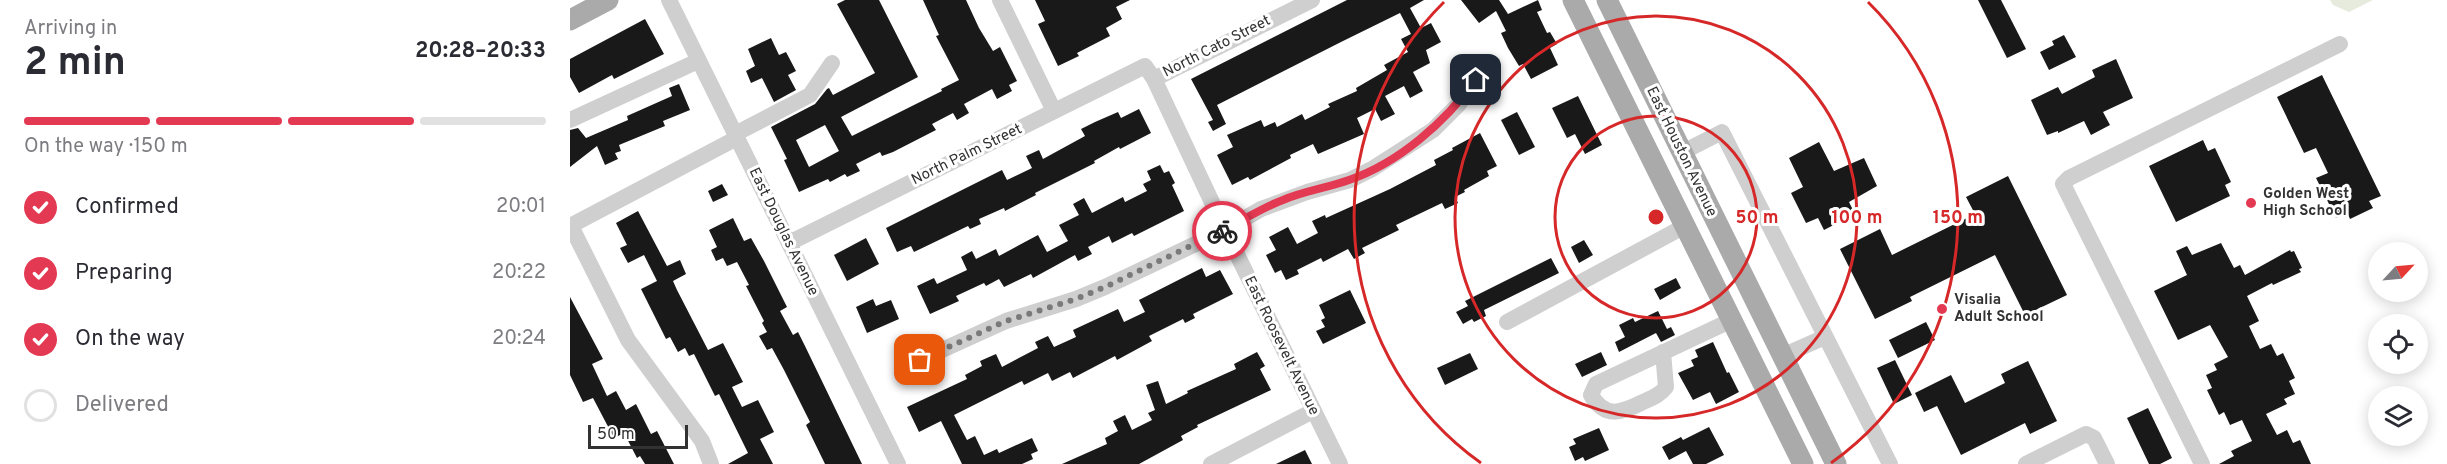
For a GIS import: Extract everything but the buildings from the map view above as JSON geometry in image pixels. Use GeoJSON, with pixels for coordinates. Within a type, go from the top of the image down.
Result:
{"type":"FeatureCollection","features":[{"type":"Feature","properties":{"kind":"main road"},"geometry":{"type":"LineString","coordinates":[[570,20],[608,0]]}},
{"type":"Feature","properties":{"kind":"main road","name":"East Houston Avenue"},"geometry":{"type":"LineString","coordinates":[[1574,0],[1803,464]]}},
{"type":"Feature","properties":{"kind":"main road","name":"East Houston Avenue"},"geometry":{"type":"LineString","coordinates":[[1607,0],[1836,464]]}},
{"type":"Feature","properties":{"kind":"main road"},"geometry":{"type":"LineString","coordinates":[[1640,133],[1670,162],[1759,342],[1770,357],[1782,356]]}},
{"type":"Feature","properties":{"kind":"street","name":"East Douglas Avenue"},"geometry":{"type":"LineString","coordinates":[[669,0],[898,464]]}},
{"type":"Feature","properties":{"kind":"street"},"geometry":{"type":"LineString","coordinates":[[1000,0],[1054,111]]}},
{"type":"Feature","properties":{"kind":"street","name":"North Cato Street"},"geometry":{"type":"LineString","coordinates":[[1149,72],[1312,0]]}},
{"type":"Feature","properties":{"kind":"street"},"geometry":{"type":"LineString","coordinates":[[2202,464],[2064,184],[2069,178],[2340,44]]}},
{"type":"Feature","properties":{"kind":"street"},"geometry":{"type":"LineString","coordinates":[[570,120],[698,61]]}},
{"type":"Feature","properties":{"kind":"street"},"geometry":{"type":"LineString","coordinates":[[711,464],[702,441],[628,340],[570,226],[810,96],[832,63]]}},
{"type":"Feature","properties":{"kind":"street","name":"North Palm Street"},"geometry":{"type":"LineString","coordinates":[[789,243],[1054,111],[1149,72]]}},
{"type":"Feature","properties":{"kind":"street","name":"East Roosevelt Avenue"},"geometry":{"type":"LineString","coordinates":[[1149,72],[1340,464]]}},
{"type":"Feature","properties":{"kind":"street"},"geometry":{"type":"LineString","coordinates":[[920,360],[1006,321],[1076,299],[1105,287],[1282,200],[1350,180],[1372,170],[1433,130],[1459,104],[1476,80]]}},
{"type":"Feature","properties":{"kind":"street"},"geometry":{"type":"LineString","coordinates":[[1682,153],[1722,132],[1890,464]]}},
{"type":"Feature","properties":{"kind":"street"},"geometry":{"type":"LineString","coordinates":[[1507,322],[1685,226]]}},
{"type":"Feature","properties":{"kind":"street"},"geometry":{"type":"LineString","coordinates":[[1663,352],[1666,387],[1662,394],[1625,411],[1612,412],[1597,406],[1591,395],[1596,384],[1663,352],[1732,320]]}},
{"type":"Feature","properties":{"kind":"street"},"geometry":{"type":"LineString","coordinates":[[1782,356],[1825,337]]}},
{"type":"Feature","properties":{"kind":"street"},"geometry":{"type":"LineString","coordinates":[[1211,464],[1313,411]]}},
{"type":"Feature","properties":{"kind":"street"},"geometry":{"type":"LineString","coordinates":[[2026,464],[2089,434],[2107,464]]}},
{"type":"Feature","properties":{"kind":"shaded area"},"geometry":{"type":"Polygon","coordinates":[[[2330,0],[2373,0],[2349,12],[2333,5],[2330,0]]]}},
{"type":"Feature","properties":{"kind":"way so far"},"geometry":{"type":"LineString","coordinates":[[920,360],[1006,321],[1076,299],[1105,287],[1222,231]]}},
{"type":"Feature","properties":{"kind":"place","name":"Golden West High School"},"geometry":{"type":"Point","coordinates":[2251,203]}},
{"type":"Feature","properties":{"kind":"place","name":"Visalia Adult School"},"geometry":{"type":"Point","coordinates":[1942,309]}},
{"type":"Feature","properties":{"kind":"route"},"geometry":{"type":"LineString","coordinates":[[1222,231],[1282,200],[1350,180],[1372,170],[1433,130],[1459,104],[1476,80]]}}]}
